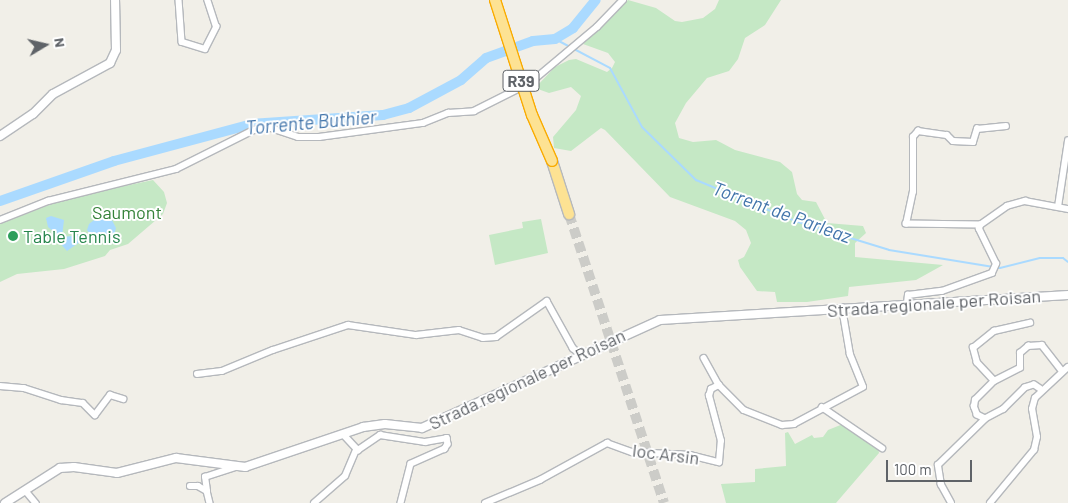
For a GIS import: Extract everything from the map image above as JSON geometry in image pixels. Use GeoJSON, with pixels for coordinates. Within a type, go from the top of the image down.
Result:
{"type":"FeatureCollection","features":[{"type":"Feature","properties":{"kind":"highway","name":"R39"},"geometry":{"type":"LineString","coordinates":[[495,0],[532,115],[552,161],[569,214]]}},
{"type":"Feature","properties":{"kind":"main road"},"geometry":{"type":"LineString","coordinates":[[0,136],[33,114],[53,94],[110,63],[116,50],[114,0]]}},
{"type":"Feature","properties":{"kind":"main road","name":"Strada regionale per Roisan"},"geometry":{"type":"LineString","coordinates":[[5,503],[55,469],[66,467],[116,473],[176,458],[235,467],[261,464],[376,424],[415,429],[433,424],[660,320],[907,303],[1068,295]]}},
{"type":"Feature","properties":{"kind":"street"},"geometry":{"type":"LineString","coordinates":[[179,0],[182,42],[205,49],[216,27],[207,0]]}},
{"type":"Feature","properties":{"kind":"street"},"geometry":{"type":"LineString","coordinates":[[0,220],[48,201],[176,169],[254,130],[271,128],[298,137],[319,136],[423,123],[448,113],[474,111],[513,94],[530,83],[562,52],[584,37],[623,0]]}},
{"type":"Feature","properties":{"kind":"street"},"geometry":{"type":"LineString","coordinates":[[1006,126],[977,129],[973,142],[953,141],[947,135],[918,131],[914,137],[913,192],[906,224],[980,225],[1014,203],[1032,202],[1068,209]]}},
{"type":"Feature","properties":{"kind":"street"},"geometry":{"type":"LineString","coordinates":[[1058,208],[1068,141]]}},
{"type":"Feature","properties":{"kind":"street"},"geometry":{"type":"LineString","coordinates":[[907,303],[908,295],[942,291],[993,271],[996,264],[980,236],[980,225]]}},
{"type":"Feature","properties":{"kind":"street"},"geometry":{"type":"LineString","coordinates":[[197,374],[222,371],[273,350],[348,325],[416,335],[459,330],[483,338],[496,337],[547,300],[573,348],[581,355]]}},
{"type":"Feature","properties":{"kind":"street"},"geometry":{"type":"LineString","coordinates":[[704,358],[720,385],[744,410],[787,426],[862,387],[850,355],[842,308]]}},
{"type":"Feature","properties":{"kind":"street"},"geometry":{"type":"LineString","coordinates":[[994,381],[977,363],[973,348],[994,331],[1030,323]]}},
{"type":"Feature","properties":{"kind":"street"},"geometry":{"type":"LineString","coordinates":[[985,419],[978,415],[975,400],[994,381],[1020,368],[1020,353],[1028,346],[1042,345],[1062,371]]}},
{"type":"Feature","properties":{"kind":"street"},"geometry":{"type":"LineString","coordinates":[[990,503],[1034,450],[1037,437],[1033,404],[1040,389],[1068,366]]}},
{"type":"Feature","properties":{"kind":"street","name":"loc Arsin"},"geometry":{"type":"LineString","coordinates":[[485,503],[540,480],[607,443],[632,452],[690,455],[718,462],[721,440],[709,396],[711,389],[720,385]]}},
{"type":"Feature","properties":{"kind":"street"},"geometry":{"type":"LineString","coordinates":[[951,503],[941,485],[938,465],[985,419],[1004,409],[1025,388],[1034,385],[1040,389]]}},
{"type":"Feature","properties":{"kind":"street"},"geometry":{"type":"LineString","coordinates":[[0,386],[83,403],[95,415],[98,415],[101,404],[110,395],[123,399]]}},
{"type":"Feature","properties":{"kind":"street"},"geometry":{"type":"LineString","coordinates":[[822,407],[882,448]]}},
{"type":"Feature","properties":{"kind":"street"},"geometry":{"type":"LineString","coordinates":[[344,435],[356,450]]}},
{"type":"Feature","properties":{"kind":"street"},"geometry":{"type":"LineString","coordinates":[[314,503],[345,476],[356,450],[380,435],[419,441],[447,438],[448,444],[445,449],[411,464],[401,503]]}},
{"type":"Feature","properties":{"kind":"street"},"geometry":{"type":"LineString","coordinates":[[210,503],[205,476],[235,467]]}},
{"type":"Feature","properties":{"kind":"street"},"geometry":{"type":"LineString","coordinates":[[190,486],[207,491]]}},
{"type":"Feature","properties":{"kind":"street"},"geometry":{"type":"LineString","coordinates":[[26,490],[36,503]]}},
{"type":"Feature","properties":{"kind":"green space"},"geometry":{"type":"Polygon","coordinates":[[[628,0],[656,8],[675,21],[682,22],[703,18],[715,9],[719,0],[781,0],[765,25],[745,38],[738,59],[729,71],[707,78],[686,103],[675,123],[679,138],[693,142],[716,140],[735,150],[780,162],[792,172],[797,194],[802,200],[816,202],[827,223],[863,226],[866,233],[855,243],[855,257],[943,265],[916,280],[849,287],[848,296],[807,302],[777,302],[775,292],[757,291],[740,267],[738,260],[744,257],[751,243],[746,230],[735,221],[670,197],[605,130],[601,128],[571,151],[554,148],[553,137],[576,110],[581,96],[571,87],[549,93],[535,88],[555,67],[569,60],[576,59],[607,72],[612,68],[615,62],[608,53],[583,44],[628,0]]]}},
{"type":"Feature","properties":{"kind":"green space","name":"Saumont"},"geometry":{"type":"Polygon","coordinates":[[[153,180],[164,192],[167,203],[163,214],[128,244],[110,250],[105,256],[64,269],[17,274],[0,282],[0,224],[67,198],[153,180]]]}},
{"type":"Feature","properties":{"kind":"green space"},"geometry":{"type":"Polygon","coordinates":[[[541,219],[548,253],[495,265],[489,235],[523,228],[522,222],[541,219]]]}},
{"type":"Feature","properties":{"kind":"green space"},"geometry":{"type":"Polygon","coordinates":[[[843,424],[878,447],[879,453],[836,503],[726,503],[721,484],[755,482],[755,469],[786,466],[785,433],[788,432],[795,444],[812,435],[814,438],[823,437],[828,430],[843,424]]]}},
{"type":"Feature","properties":{"kind":"water"},"geometry":{"type":"Polygon","coordinates":[[[103,213],[110,216],[116,228],[114,235],[92,237],[87,230],[89,224],[103,213]]]}},
{"type":"Feature","properties":{"kind":"water"},"geometry":{"type":"Polygon","coordinates":[[[51,216],[64,220],[62,237],[85,235],[84,239],[67,251],[58,241],[60,237],[48,227],[46,218],[51,216]]]}},
{"type":"Feature","properties":{"kind":"waterway","name":"Torrente Buthier"},"geometry":{"type":"LineString","coordinates":[[0,201],[114,161],[252,124],[383,115],[409,108],[461,80],[486,58],[533,41],[555,39],[573,28],[596,0]]}},
{"type":"Feature","properties":{"kind":"waterway","name":"Torrent de Parleaz"},"geometry":{"type":"LineString","coordinates":[[555,39],[610,68],[642,127],[696,180],[795,221],[889,250],[1000,268],[1040,258],[1063,258],[1068,262]]}},
{"type":"Feature","properties":{"kind":"tunnel"},"geometry":{"type":"LineString","coordinates":[[569,214],[664,503]]}},
{"type":"Feature","properties":{"kind":"place","name":"Table Tennis"},"geometry":{"type":"Point","coordinates":[13,236]}}]}
